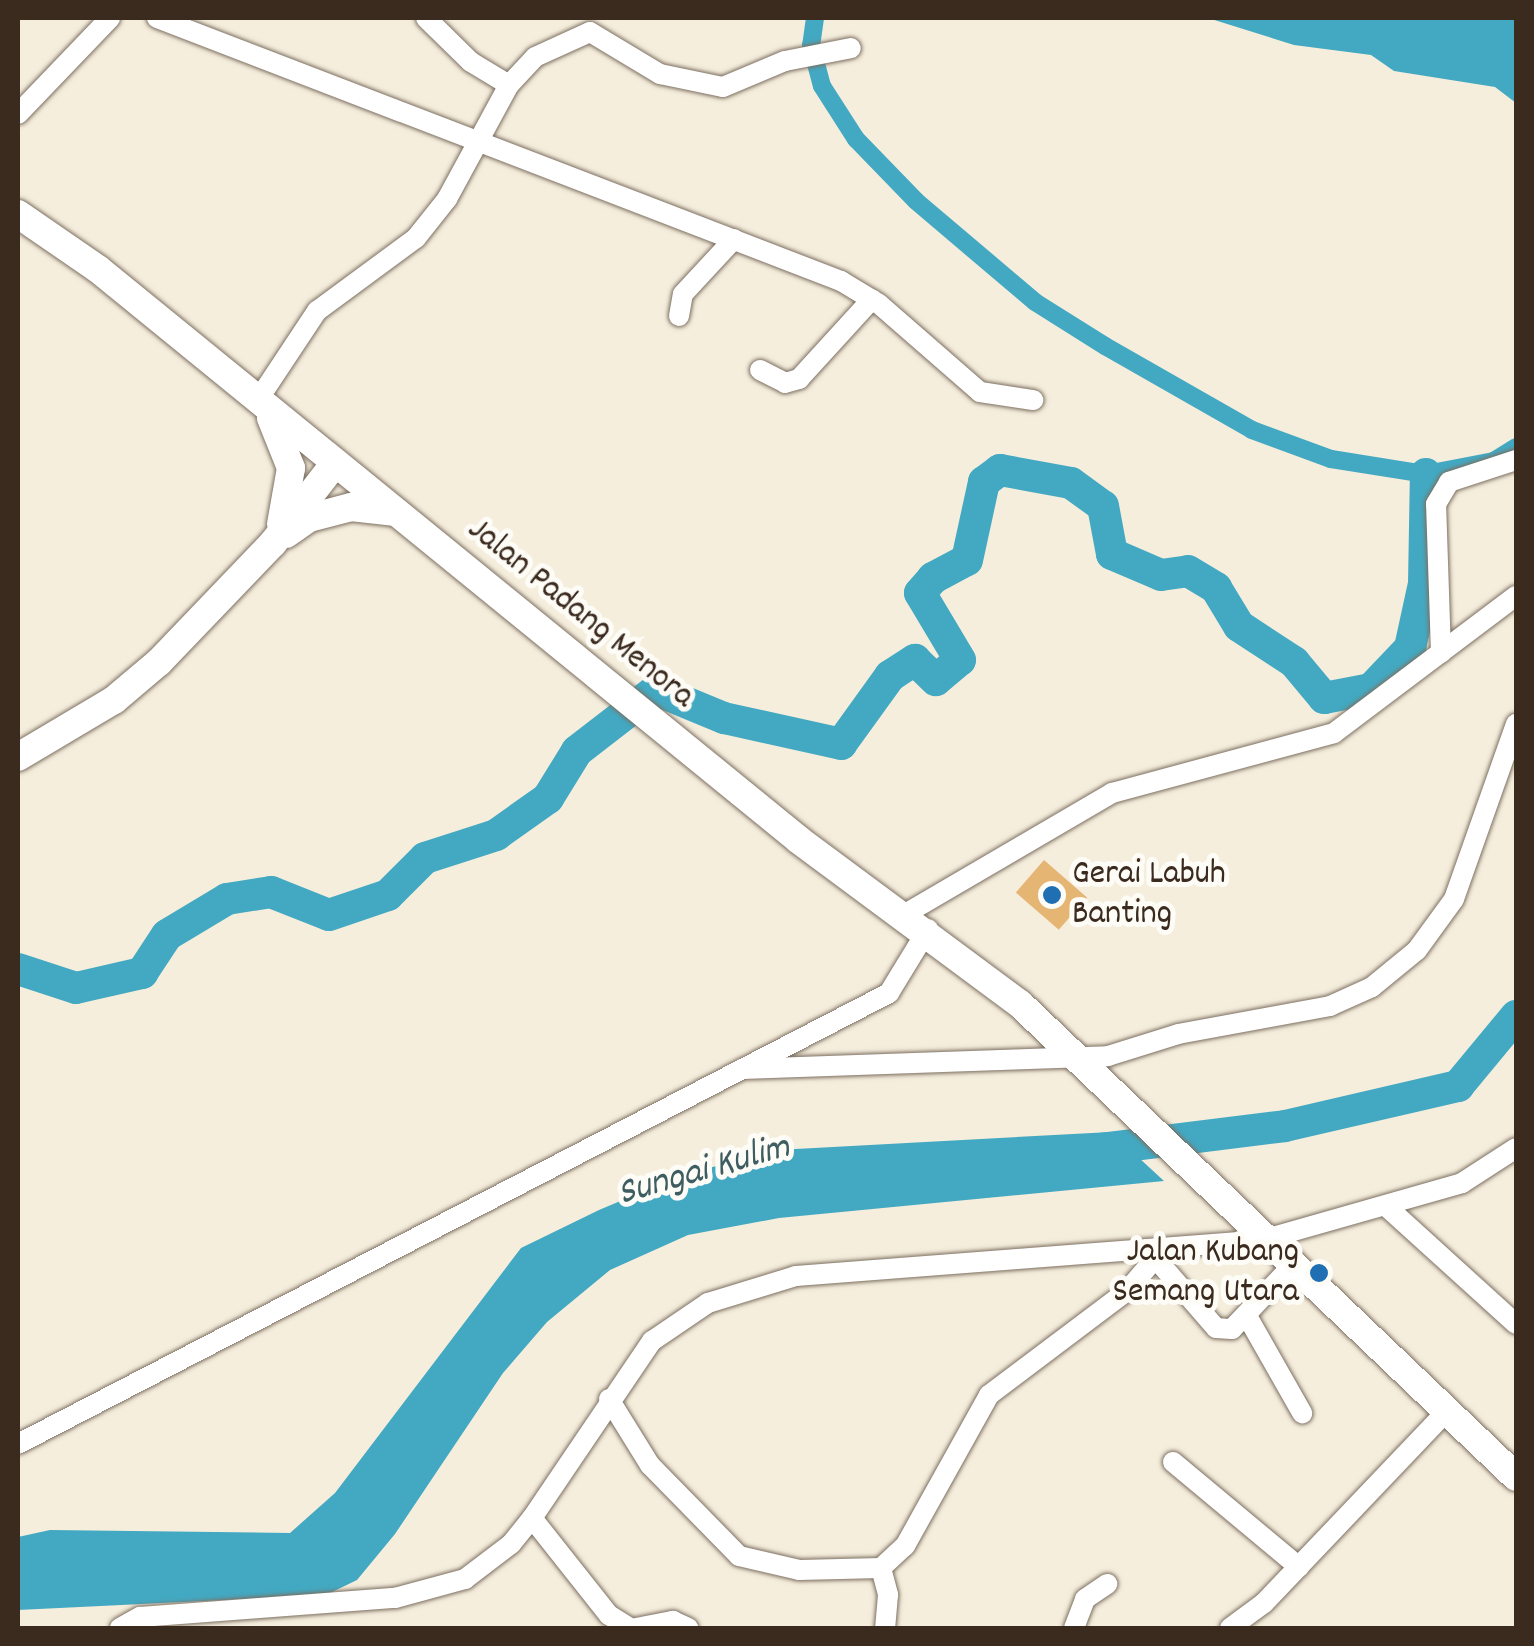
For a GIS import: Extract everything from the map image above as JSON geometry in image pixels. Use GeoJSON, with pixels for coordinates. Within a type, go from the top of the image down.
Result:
{"type":"FeatureCollection","features":[{"type":"Feature","properties":{"kind":"main road","name":"Jalan Padang Menora"},"geometry":{"type":"LineString","coordinates":[[18,214],[98,269],[799,840],[917,921],[1020,1004],[1222,1202],[1516,1477]]}},
{"type":"Feature","properties":{"kind":"main road"},"geometry":{"type":"LineString","coordinates":[[258,400],[281,430],[291,468],[288,507],[272,544]]}},
{"type":"Feature","properties":{"kind":"main road"},"geometry":{"type":"LineString","coordinates":[[18,757],[114,700],[272,544],[335,463]]}},
{"type":"Feature","properties":{"kind":"main road"},"geometry":{"type":"LineString","coordinates":[[272,544],[309,518],[351,507],[394,512]]}},
{"type":"Feature","properties":{"kind":"street"},"geometry":{"type":"LineString","coordinates":[[18,114],[110,18]]}},
{"type":"Feature","properties":{"kind":"street"},"geometry":{"type":"LineString","coordinates":[[157,18],[734,239],[872,298],[980,392],[1033,400]]}},
{"type":"Feature","properties":{"kind":"street"},"geometry":{"type":"LineString","coordinates":[[426,18],[471,62],[508,85]]}},
{"type":"Feature","properties":{"kind":"street"},"geometry":{"type":"LineString","coordinates":[[258,400],[317,311],[416,238],[447,200],[508,85],[535,57],[590,32],[660,74],[723,86],[815,52],[851,48]]}},
{"type":"Feature","properties":{"kind":"street"},"geometry":{"type":"LineString","coordinates":[[680,316],[683,294],[734,239]]}},
{"type":"Feature","properties":{"kind":"street"},"geometry":{"type":"LineString","coordinates":[[760,370],[785,383],[799,378],[872,298]]}},
{"type":"Feature","properties":{"kind":"street"},"geometry":{"type":"LineString","coordinates":[[1441,654],[1436,504],[1442,487],[1516,460]]}},
{"type":"Feature","properties":{"kind":"street"},"geometry":{"type":"LineString","coordinates":[[18,1444],[889,993],[917,921],[1112,793],[1334,733],[1516,596]]}},
{"type":"Feature","properties":{"kind":"street"},"geometry":{"type":"LineString","coordinates":[[738,1069],[790,1072],[1069,1054],[1108,1056],[1178,1034],[1330,1006],[1372,987],[1418,950],[1454,899],[1516,724]]}},
{"type":"Feature","properties":{"kind":"street"},"geometry":{"type":"LineString","coordinates":[[120,1628],[140,1617],[432,1592],[465,1579],[511,1544],[532,1518],[609,1399],[652,1341],[708,1303],[796,1276],[1161,1254],[1262,1240],[1462,1183],[1516,1148]]}},
{"type":"Feature","properties":{"kind":"street"},"geometry":{"type":"LineString","coordinates":[[1387,1207],[1516,1324]]}},
{"type":"Feature","properties":{"kind":"street"},"geometry":{"type":"LineString","coordinates":[[1161,1254],[1216,1328],[1232,1329],[1291,1266]]}},
{"type":"Feature","properties":{"kind":"street"},"geometry":{"type":"LineString","coordinates":[[609,1399],[650,1464],[739,1556],[799,1570],[881,1568],[905,1546],[990,1394],[1128,1291],[1161,1254]]}},
{"type":"Feature","properties":{"kind":"street"},"geometry":{"type":"LineString","coordinates":[[1246,1316],[1302,1413]]}},
{"type":"Feature","properties":{"kind":"street"},"geometry":{"type":"LineString","coordinates":[[1230,1628],[1299,1567],[1446,1412]]}},
{"type":"Feature","properties":{"kind":"street"},"geometry":{"type":"LineString","coordinates":[[1173,1462],[1299,1567]]}},
{"type":"Feature","properties":{"kind":"street"},"geometry":{"type":"LineString","coordinates":[[532,1518],[609,1615],[633,1628],[673,1621],[688,1628]]}},
{"type":"Feature","properties":{"kind":"street"},"geometry":{"type":"LineString","coordinates":[[881,1568],[888,1595],[885,1628]]}},
{"type":"Feature","properties":{"kind":"street"},"geometry":{"type":"LineString","coordinates":[[1074,1628],[1085,1600],[1106,1584]]}},
{"type":"Feature","properties":{"kind":"water"},"geometry":{"type":"Polygon","coordinates":[[[1208,18],[1516,18],[1516,103],[1495,87],[1394,71],[1371,55],[1294,45],[1208,18]]]}},
{"type":"Feature","properties":{"kind":"water"},"geometry":{"type":"Polygon","coordinates":[[[1111,1132],[1164,1181],[779,1218],[688,1235],[610,1270],[547,1322],[503,1373],[395,1534],[357,1580],[326,1595],[18,1610],[18,1537],[50,1530],[290,1533],[335,1493],[521,1248],[599,1210],[682,1175],[777,1150],[1111,1132]]]}},
{"type":"Feature","properties":{"kind":"building","name":"Gerai Labuh Banting"},"geometry":{"type":"Polygon","coordinates":[[[1044,860],[1087,897],[1059,930],[1016,892],[1044,860]]]}},
{"type":"Feature","properties":{"kind":"waterway"},"geometry":{"type":"LineString","coordinates":[[815,18],[811,45],[822,86],[856,139],[916,201],[1035,302],[1105,346],[1252,430],[1331,459],[1426,474],[1494,461],[1516,447]]}},
{"type":"Feature","properties":{"kind":"waterway"},"geometry":{"type":"LineString","coordinates":[[18,969],[76,988],[142,973],[167,935],[227,899],[271,892],[329,915],[388,895],[425,858],[496,835],[548,798],[577,751],[656,690],[724,718],[841,744],[890,676],[915,660],[936,680],[960,660],[920,593],[933,578],[967,560],[984,482],[1000,470],[1071,483],[1103,506],[1112,554],[1161,575],[1188,571],[1216,588],[1239,626],[1294,662],[1324,698],[1371,689],[1410,648],[1424,584],[1426,474]]}},
{"type":"Feature","properties":{"kind":"waterway","name":"Sungai Kulim"},"geometry":{"type":"LineString","coordinates":[[1085,1151],[1285,1126],[1458,1086],[1516,1016]]}},
{"type":"Feature","properties":{"kind":"place","name":"Gerai Labuh Banting"},"geometry":{"type":"Point","coordinates":[1052,895]}},
{"type":"Feature","properties":{"kind":"place","name":"Jalan Kubang Semang Utara"},"geometry":{"type":"Point","coordinates":[1319,1273]}}]}
